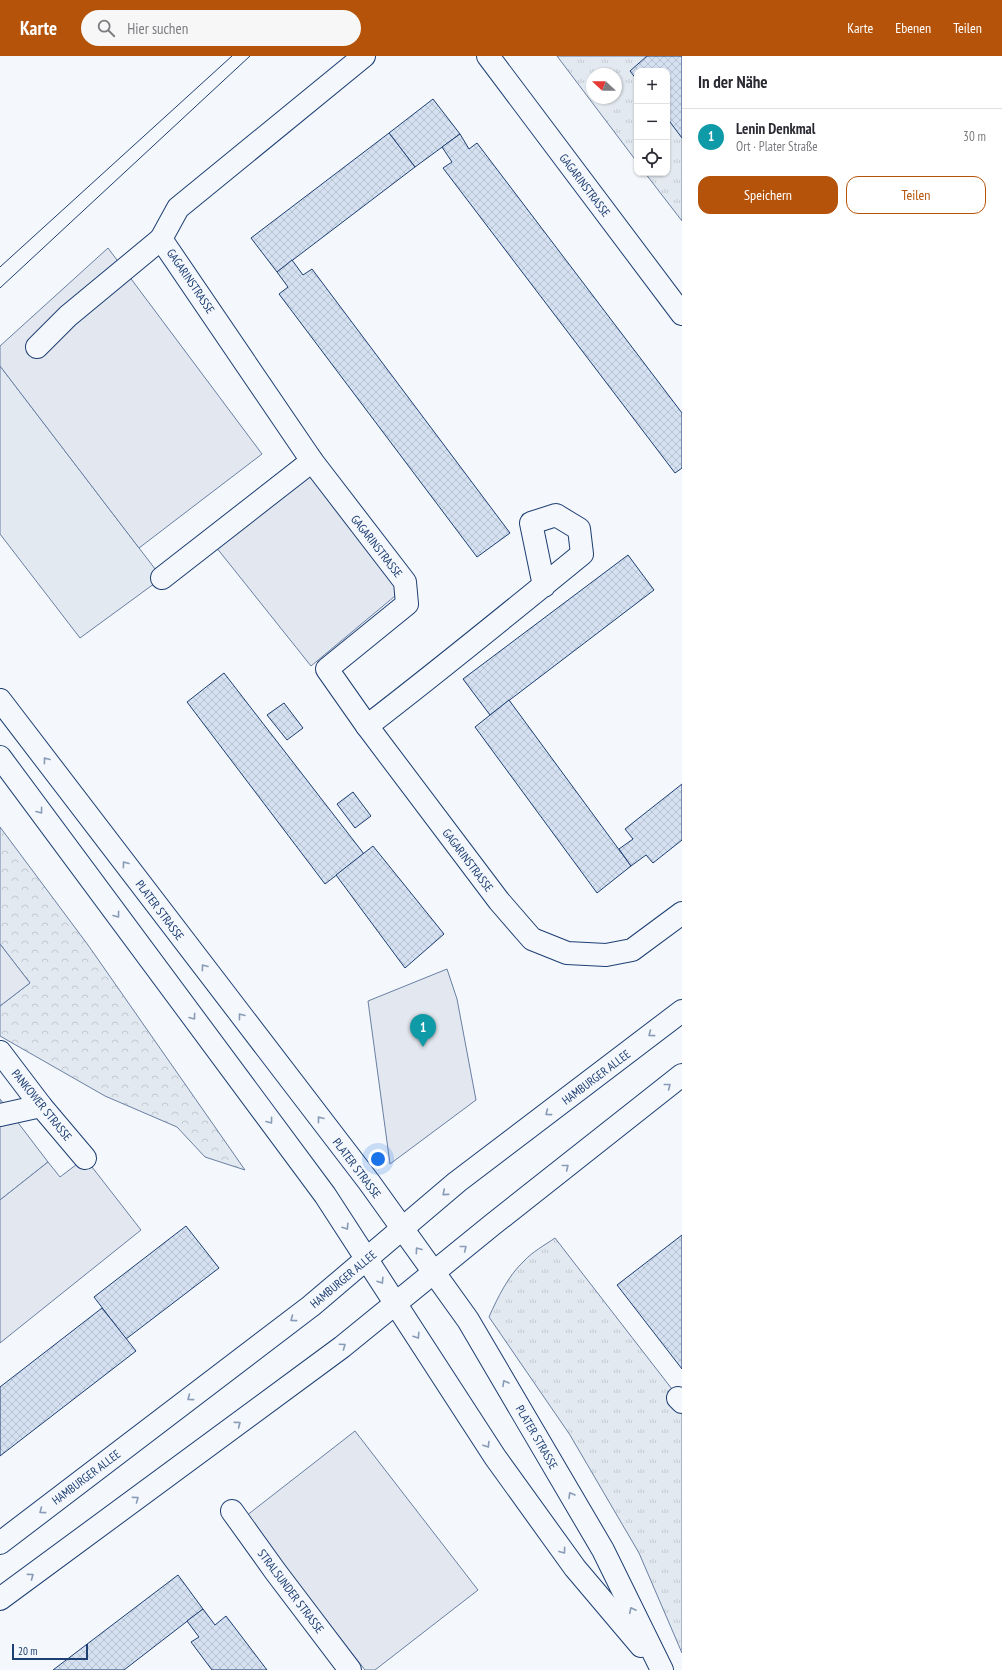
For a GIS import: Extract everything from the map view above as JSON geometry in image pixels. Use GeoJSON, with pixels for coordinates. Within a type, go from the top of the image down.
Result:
{"type":"FeatureCollection","features":[{"type":"Feature","properties":{"kind":"street","name":"GAGARINSTRASSE"},"geometry":{"type":"LineString","coordinates":[[364,56],[178,208],[161,239],[312,461],[405,582],[407,604],[327,669],[499,901],[532,939],[567,953],[606,954],[632,950],[682,913]]}},
{"type":"Feature","properties":{"kind":"street","name":"GAGARINSTRASSE"},"geometry":{"type":"LineString","coordinates":[[488,56],[682,314]]}},
{"type":"Feature","properties":{"kind":"street"},"geometry":{"type":"LineString","coordinates":[[37,347],[68,316],[161,239]]}},
{"type":"Feature","properties":{"kind":"street"},"geometry":{"type":"LineString","coordinates":[[162,578],[312,461]]}},
{"type":"Feature","properties":{"kind":"street"},"geometry":{"type":"LineString","coordinates":[[368,726],[544,586]]}},
{"type":"Feature","properties":{"kind":"street","name":"PLATER STRASSE"},"geometry":{"type":"LineString","coordinates":[[0,700],[369,1182],[468,1320],[603,1550],[662,1670]]}},
{"type":"Feature","properties":{"kind":"street","name":"PLATER STRASSE"},"geometry":{"type":"LineString","coordinates":[[0,757],[325,1195],[495,1457],[575,1568],[662,1670]]}},
{"type":"Feature","properties":{"kind":"street","name":"HAMBURGER ALLEE"},"geometry":{"type":"LineString","coordinates":[[0,1543],[304,1311],[457,1182],[682,1011]]}},
{"type":"Feature","properties":{"kind":"street","name":"PANKOWER STRASSE"},"geometry":{"type":"LineString","coordinates":[[0,1052],[41,1106],[85,1158]]}},
{"type":"Feature","properties":{"kind":"street"},"geometry":{"type":"LineString","coordinates":[[0,1599],[342,1347],[682,1075]]}},
{"type":"Feature","properties":{"kind":"street"},"geometry":{"type":"LineString","coordinates":[[0,1115],[41,1106]]}},
{"type":"Feature","properties":{"kind":"street","name":"STRALSUNDER STRASSE"},"geometry":{"type":"LineString","coordinates":[[232,1511],[275,1571],[350,1670]]}},
{"type":"Feature","properties":{"kind":"green space"},"geometry":{"type":"Polygon","coordinates":[[[557,56],[682,56],[682,221],[647,176],[670,176],[670,68],[634,68],[634,158],[593,104],[622,104],[622,68],[586,68],[586,94],[557,56]]]}},
{"type":"Feature","properties":{"kind":"green space"},"geometry":{"type":"Polygon","coordinates":[[[0,366],[162,578],[80,638],[0,534],[0,366]]]}},
{"type":"Feature","properties":{"kind":"green space"},"geometry":{"type":"Polygon","coordinates":[[[0,827],[88,945],[245,1170],[205,1157],[177,1127],[105,1096],[0,1036],[0,1006],[30,983],[0,944],[0,827]]]}},
{"type":"Feature","properties":{"kind":"green space"},"geometry":{"type":"Polygon","coordinates":[[[0,1099],[48,1162],[0,1200],[0,1099]]]}},
{"type":"Feature","properties":{"kind":"green space"},"geometry":{"type":"Polygon","coordinates":[[[555,1238],[682,1402],[682,1653],[639,1553],[570,1435],[489,1317],[504,1287],[518,1267],[531,1255],[555,1238]]]}},
{"type":"Feature","properties":{"kind":"shaded area"},"geometry":{"type":"Polygon","coordinates":[[[108,248],[262,454],[139,548],[0,366],[0,346],[108,248]]]}},
{"type":"Feature","properties":{"kind":"shaded area"},"geometry":{"type":"Polygon","coordinates":[[[297,458],[401,591],[311,666],[204,532],[297,458]]]}},
{"type":"Feature","properties":{"kind":"shaded area"},"geometry":{"type":"Polygon","coordinates":[[[0,944],[30,983],[0,1006],[0,944]]]}},
{"type":"Feature","properties":{"kind":"shaded area"},"geometry":{"type":"Polygon","coordinates":[[[447,969],[457,999],[476,1100],[390,1164],[368,1001],[447,969]]]}},
{"type":"Feature","properties":{"kind":"shaded area"},"geometry":{"type":"Polygon","coordinates":[[[85,1158],[141,1230],[0,1343],[0,1200],[48,1162],[60,1177],[85,1158]]]}},
{"type":"Feature","properties":{"kind":"shaded area"},"geometry":{"type":"Polygon","coordinates":[[[355,1431],[478,1590],[375,1670],[365,1670],[246,1516],[355,1431]]]}},
{"type":"Feature","properties":{"kind":"building"},"geometry":{"type":"Polygon","coordinates":[[[647,56],[682,56],[682,138],[670,122],[670,68],[634,68],[634,76],[630,71],[647,56]]]}},
{"type":"Feature","properties":{"kind":"building"},"geometry":{"type":"Polygon","coordinates":[[[433,99],[460,134],[415,167],[389,133],[433,99]]]}},
{"type":"Feature","properties":{"kind":"building"},"geometry":{"type":"Polygon","coordinates":[[[389,133],[415,167],[277,272],[251,238],[389,133]]]}},
{"type":"Feature","properties":{"kind":"building"},"geometry":{"type":"Polygon","coordinates":[[[460,134],[469,149],[477,143],[682,413],[682,468],[675,473],[443,168],[452,162],[442,147],[460,134]]]}},
{"type":"Feature","properties":{"kind":"building"},"geometry":{"type":"Polygon","coordinates":[[[292,260],[303,275],[312,269],[510,533],[477,557],[279,294],[288,287],[277,272],[292,260]]]}},
{"type":"Feature","properties":{"kind":"building"},"geometry":{"type":"Polygon","coordinates":[[[628,555],[654,590],[490,715],[463,679],[628,555]]]}},
{"type":"Feature","properties":{"kind":"building"},"geometry":{"type":"Polygon","coordinates":[[[224,673],[364,854],[325,884],[187,702],[224,673]]]}},
{"type":"Feature","properties":{"kind":"building"},"geometry":{"type":"Polygon","coordinates":[[[509,700],[631,866],[597,893],[475,727],[509,700]]]}},
{"type":"Feature","properties":{"kind":"building"},"geometry":{"type":"Polygon","coordinates":[[[284,703],[303,728],[287,740],[267,715],[284,703]]]}},
{"type":"Feature","properties":{"kind":"building"},"geometry":{"type":"Polygon","coordinates":[[[682,784],[682,840],[653,863],[646,855],[631,866],[619,849],[633,839],[625,829],[682,784]]]}},
{"type":"Feature","properties":{"kind":"building"},"geometry":{"type":"Polygon","coordinates":[[[353,792],[371,816],[355,828],[337,804],[353,792]]]}},
{"type":"Feature","properties":{"kind":"building"},"geometry":{"type":"Polygon","coordinates":[[[373,846],[444,934],[405,968],[336,875],[373,846]]]}},
{"type":"Feature","properties":{"kind":"building"},"geometry":{"type":"Polygon","coordinates":[[[186,1226],[219,1268],[126,1339],[94,1297],[186,1226]]]}},
{"type":"Feature","properties":{"kind":"building"},"geometry":{"type":"Polygon","coordinates":[[[682,1235],[682,1369],[617,1285],[682,1235]]]}},
{"type":"Feature","properties":{"kind":"building"},"geometry":{"type":"Polygon","coordinates":[[[102,1308],[136,1351],[0,1456],[0,1387],[102,1308]]]}},
{"type":"Feature","properties":{"kind":"building"},"geometry":{"type":"Polygon","coordinates":[[[178,1575],[203,1609],[124,1670],[53,1670],[178,1575]]]}},
{"type":"Feature","properties":{"kind":"building"},"geometry":{"type":"Polygon","coordinates":[[[203,1609],[215,1625],[226,1616],[267,1670],[212,1670],[191,1642],[199,1637],[187,1621],[203,1609]]]}},
{"type":"Feature","properties":{"kind":"tram line"},"geometry":{"type":"LineString","coordinates":[[0,267],[232,56]]}},
{"type":"Feature","properties":{"kind":"tram line"},"geometry":{"type":"LineString","coordinates":[[0,288],[250,56]]}},
{"type":"Feature","properties":{"kind":"place","name":"Lenin Denkmal"},"geometry":{"type":"Point","coordinates":[423,1047]}}]}
